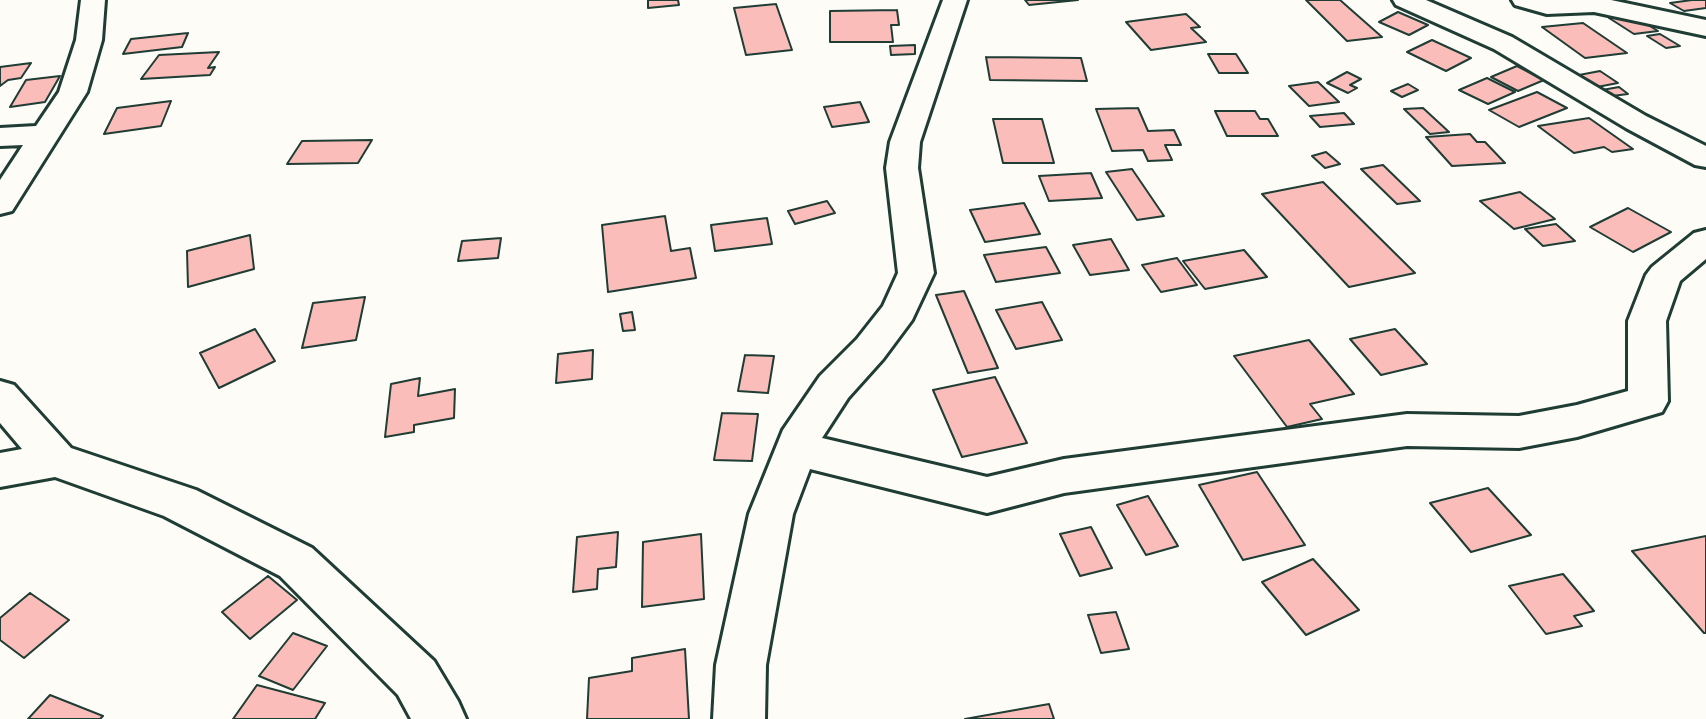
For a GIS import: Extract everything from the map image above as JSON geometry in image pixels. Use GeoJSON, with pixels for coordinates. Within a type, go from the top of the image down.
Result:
{"type":"FeatureCollection","features":[{"type":"Feature","properties":{"kind":"street"},"geometry":{"type":"LineString","coordinates":[[0,204],[73,92],[89,40],[93,0]]}},
{"type":"Feature","properties":{"kind":"street"},"geometry":{"type":"LineString","coordinates":[[739,719],[741,665],[771,514],[804,430],[834,387],[870,349],[899,312],[916,273],[902,169],[905,142],[955,0]]}},
{"type":"Feature","properties":{"kind":"street"},"geometry":{"type":"LineString","coordinates":[[1405,0],[1503,43],[1636,122],[1706,158]]}},
{"type":"Feature","properties":{"kind":"street"},"geometry":{"type":"LineString","coordinates":[[1524,0],[1547,6],[1594,4],[1706,29]]}},
{"type":"Feature","properties":{"kind":"street"},"geometry":{"type":"LineString","coordinates":[[0,137],[46,135]]}},
{"type":"Feature","properties":{"kind":"street"},"geometry":{"type":"LineString","coordinates":[[797,449],[987,495],[1064,476],[1380,433],[1407,430],[1519,432],[1577,421],[1648,401],[1647,321],[1664,275],[1706,241]]}},
{"type":"Feature","properties":{"kind":"street"},"geometry":{"type":"LineString","coordinates":[[0,396],[56,460]]}},
{"type":"Feature","properties":{"kind":"street"},"geometry":{"type":"LineString","coordinates":[[0,470],[56,460],[180,503],[296,562],[416,678],[440,719]]}},
{"type":"Feature","properties":{"kind":"building"},"geometry":{"type":"Polygon","coordinates":[[[648,0],[678,0],[679,5],[648,8],[648,0]]]}},
{"type":"Feature","properties":{"kind":"building"},"geometry":{"type":"Polygon","coordinates":[[[1025,0],[1078,0],[1029,5],[1025,0]]]}},
{"type":"Feature","properties":{"kind":"building"},"geometry":{"type":"Polygon","coordinates":[[[1306,0],[1340,0],[1382,37],[1347,41],[1306,0]]]}},
{"type":"Feature","properties":{"kind":"building"},"geometry":{"type":"Polygon","coordinates":[[[1706,0],[1706,8],[1684,11],[1670,3],[1706,0]]]}},
{"type":"Feature","properties":{"kind":"building"},"geometry":{"type":"Polygon","coordinates":[[[776,4],[792,50],[746,55],[734,8],[776,4]]]}},
{"type":"Feature","properties":{"kind":"building"},"geometry":{"type":"Polygon","coordinates":[[[897,10],[899,25],[891,25],[893,42],[830,42],[830,11],[897,10]]]}},
{"type":"Feature","properties":{"kind":"building"},"geometry":{"type":"Polygon","coordinates":[[[1398,12],[1428,25],[1409,35],[1379,22],[1398,12]]]}},
{"type":"Feature","properties":{"kind":"building"},"geometry":{"type":"Polygon","coordinates":[[[1186,14],[1200,27],[1191,28],[1206,42],[1151,50],[1126,22],[1186,14]]]}},
{"type":"Feature","properties":{"kind":"building"},"geometry":{"type":"Polygon","coordinates":[[[1632,15],[1658,31],[1634,34],[1609,18],[1632,15]]]}},
{"type":"Feature","properties":{"kind":"building"},"geometry":{"type":"Polygon","coordinates":[[[1583,23],[1627,53],[1585,58],[1542,27],[1583,23]]]}},
{"type":"Feature","properties":{"kind":"building"},"geometry":{"type":"Polygon","coordinates":[[[188,33],[182,47],[123,54],[131,39],[188,33]]]}},
{"type":"Feature","properties":{"kind":"building"},"geometry":{"type":"Polygon","coordinates":[[[1660,34],[1680,46],[1666,48],[1647,36],[1660,34]]]}},
{"type":"Feature","properties":{"kind":"building"},"geometry":{"type":"Polygon","coordinates":[[[1432,40],[1471,58],[1446,71],[1407,52],[1432,40]]]}},
{"type":"Feature","properties":{"kind":"building"},"geometry":{"type":"Polygon","coordinates":[[[915,45],[915,54],[891,55],[890,46],[915,45]]]}},
{"type":"Feature","properties":{"kind":"building"},"geometry":{"type":"Polygon","coordinates":[[[219,52],[208,68],[215,67],[210,75],[141,79],[159,55],[219,52]]]}},
{"type":"Feature","properties":{"kind":"building"},"geometry":{"type":"Polygon","coordinates":[[[1208,54],[1236,54],[1248,73],[1219,73],[1208,54]]]}},
{"type":"Feature","properties":{"kind":"building"},"geometry":{"type":"Polygon","coordinates":[[[986,57],[1081,58],[1087,81],[990,80],[986,57]]]}},
{"type":"Feature","properties":{"kind":"building"},"geometry":{"type":"Polygon","coordinates":[[[31,63],[21,78],[8,80],[0,86],[0,67],[31,63]]]}},
{"type":"Feature","properties":{"kind":"building"},"geometry":{"type":"Polygon","coordinates":[[[1517,66],[1544,80],[1518,91],[1491,77],[1517,66]]]}},
{"type":"Feature","properties":{"kind":"building"},"geometry":{"type":"Polygon","coordinates":[[[1600,71],[1618,83],[1597,87],[1579,75],[1600,71]]]}},
{"type":"Feature","properties":{"kind":"building"},"geometry":{"type":"Polygon","coordinates":[[[1347,72],[1361,79],[1350,85],[1357,88],[1348,93],[1327,83],[1347,72]]]}},
{"type":"Feature","properties":{"kind":"building"},"geometry":{"type":"Polygon","coordinates":[[[60,76],[45,102],[10,107],[26,80],[60,76]]]}},
{"type":"Feature","properties":{"kind":"building"},"geometry":{"type":"Polygon","coordinates":[[[1487,78],[1515,92],[1488,104],[1459,90],[1487,78]]]}},
{"type":"Feature","properties":{"kind":"building"},"geometry":{"type":"Polygon","coordinates":[[[1318,82],[1339,102],[1309,106],[1289,86],[1318,82]]]}},
{"type":"Feature","properties":{"kind":"building"},"geometry":{"type":"Polygon","coordinates":[[[1408,84],[1418,90],[1402,97],[1391,91],[1408,84]]]}},
{"type":"Feature","properties":{"kind":"building"},"geometry":{"type":"Polygon","coordinates":[[[1619,87],[1628,94],[1612,96],[1602,90],[1619,87]]]}},
{"type":"Feature","properties":{"kind":"building"},"geometry":{"type":"Polygon","coordinates":[[[1537,92],[1567,108],[1519,127],[1489,110],[1537,92]]]}},
{"type":"Feature","properties":{"kind":"building"},"geometry":{"type":"Polygon","coordinates":[[[171,101],[161,126],[104,134],[117,108],[171,101]]]}},
{"type":"Feature","properties":{"kind":"building"},"geometry":{"type":"Polygon","coordinates":[[[860,102],[869,122],[832,127],[824,107],[860,102]]]}},
{"type":"Feature","properties":{"kind":"building"},"geometry":{"type":"Polygon","coordinates":[[[1138,108],[1148,131],[1174,130],[1181,145],[1165,145],[1172,160],[1148,161],[1143,150],[1112,151],[1096,109],[1138,108]]]}},
{"type":"Feature","properties":{"kind":"building"},"geometry":{"type":"Polygon","coordinates":[[[1423,108],[1449,132],[1430,134],[1404,109],[1423,108]]]}},
{"type":"Feature","properties":{"kind":"building"},"geometry":{"type":"Polygon","coordinates":[[[1215,111],[1255,111],[1260,119],[1268,119],[1278,136],[1227,136],[1215,111]]]}},
{"type":"Feature","properties":{"kind":"building"},"geometry":{"type":"Polygon","coordinates":[[[1344,113],[1354,124],[1320,127],[1310,116],[1344,113]]]}},
{"type":"Feature","properties":{"kind":"building"},"geometry":{"type":"Polygon","coordinates":[[[1589,118],[1633,149],[1612,152],[1604,147],[1574,153],[1538,126],[1589,118]]]}},
{"type":"Feature","properties":{"kind":"building"},"geometry":{"type":"Polygon","coordinates":[[[993,119],[1042,119],[1054,163],[1003,163],[993,119]]]}},
{"type":"Feature","properties":{"kind":"building"},"geometry":{"type":"Polygon","coordinates":[[[1470,134],[1477,142],[1485,142],[1505,163],[1452,166],[1426,137],[1470,134]]]}},
{"type":"Feature","properties":{"kind":"building"},"geometry":{"type":"Polygon","coordinates":[[[372,140],[358,163],[287,164],[302,141],[372,140]]]}},
{"type":"Feature","properties":{"kind":"building"},"geometry":{"type":"Polygon","coordinates":[[[1326,152],[1340,164],[1325,168],[1312,156],[1326,152]]]}},
{"type":"Feature","properties":{"kind":"building"},"geometry":{"type":"Polygon","coordinates":[[[1383,165],[1420,201],[1397,204],[1361,169],[1383,165]]]}},
{"type":"Feature","properties":{"kind":"building"},"geometry":{"type":"Polygon","coordinates":[[[1132,169],[1164,216],[1137,220],[1106,172],[1132,169]]]}},
{"type":"Feature","properties":{"kind":"building"},"geometry":{"type":"Polygon","coordinates":[[[1091,173],[1102,198],[1049,201],[1039,176],[1091,173]]]}},
{"type":"Feature","properties":{"kind":"building"},"geometry":{"type":"Polygon","coordinates":[[[1323,182],[1415,273],[1349,287],[1262,194],[1323,182]]]}},
{"type":"Feature","properties":{"kind":"building"},"geometry":{"type":"Polygon","coordinates":[[[1520,192],[1555,219],[1514,229],[1480,201],[1520,192]]]}},
{"type":"Feature","properties":{"kind":"building"},"geometry":{"type":"Polygon","coordinates":[[[827,201],[835,213],[795,224],[788,211],[827,201]]]}},
{"type":"Feature","properties":{"kind":"building"},"geometry":{"type":"Polygon","coordinates":[[[1024,203],[1040,234],[985,242],[970,210],[1024,203]]]}},
{"type":"Feature","properties":{"kind":"building"},"geometry":{"type":"Polygon","coordinates":[[[1628,208],[1671,232],[1633,252],[1590,227],[1628,208]]]}},
{"type":"Feature","properties":{"kind":"building"},"geometry":{"type":"Polygon","coordinates":[[[665,216],[671,251],[690,248],[696,278],[608,292],[602,225],[665,216]]]}},
{"type":"Feature","properties":{"kind":"building"},"geometry":{"type":"Polygon","coordinates":[[[767,218],[772,244],[715,251],[711,225],[767,218]]]}},
{"type":"Feature","properties":{"kind":"building"},"geometry":{"type":"Polygon","coordinates":[[[1556,224],[1575,241],[1543,246],[1525,229],[1556,224]]]}},
{"type":"Feature","properties":{"kind":"building"},"geometry":{"type":"Polygon","coordinates":[[[250,235],[254,269],[188,287],[187,251],[250,235]]]}},
{"type":"Feature","properties":{"kind":"building"},"geometry":{"type":"Polygon","coordinates":[[[501,238],[498,258],[458,261],[462,241],[501,238]]]}},
{"type":"Feature","properties":{"kind":"building"},"geometry":{"type":"Polygon","coordinates":[[[1111,239],[1129,270],[1090,275],[1073,245],[1111,239]]]}},
{"type":"Feature","properties":{"kind":"building"},"geometry":{"type":"Polygon","coordinates":[[[1046,247],[1060,273],[996,282],[984,255],[1046,247]]]}},
{"type":"Feature","properties":{"kind":"building"},"geometry":{"type":"Polygon","coordinates":[[[1244,250],[1267,277],[1205,289],[1183,261],[1244,250]]]}},
{"type":"Feature","properties":{"kind":"building"},"geometry":{"type":"Polygon","coordinates":[[[1177,258],[1197,285],[1161,292],[1142,265],[1177,258]]]}},
{"type":"Feature","properties":{"kind":"building"},"geometry":{"type":"Polygon","coordinates":[[[964,291],[998,368],[968,373],[936,295],[964,291]]]}},
{"type":"Feature","properties":{"kind":"building"},"geometry":{"type":"Polygon","coordinates":[[[365,297],[356,340],[302,348],[313,303],[365,297]]]}},
{"type":"Feature","properties":{"kind":"building"},"geometry":{"type":"Polygon","coordinates":[[[1042,302],[1062,340],[1016,349],[996,310],[1042,302]]]}},
{"type":"Feature","properties":{"kind":"building"},"geometry":{"type":"Polygon","coordinates":[[[632,312],[635,330],[623,331],[620,314],[632,312]]]}},
{"type":"Feature","properties":{"kind":"building"},"geometry":{"type":"Polygon","coordinates":[[[255,329],[275,361],[219,388],[200,353],[255,329]]]}},
{"type":"Feature","properties":{"kind":"building"},"geometry":{"type":"Polygon","coordinates":[[[1395,329],[1427,364],[1381,375],[1350,339],[1395,329]]]}},
{"type":"Feature","properties":{"kind":"building"},"geometry":{"type":"Polygon","coordinates":[[[1309,340],[1354,394],[1310,404],[1322,419],[1287,427],[1234,356],[1309,340]]]}},
{"type":"Feature","properties":{"kind":"building"},"geometry":{"type":"Polygon","coordinates":[[[593,350],[592,379],[556,383],[558,354],[593,350]]]}},
{"type":"Feature","properties":{"kind":"building"},"geometry":{"type":"Polygon","coordinates":[[[745,355],[774,356],[768,393],[738,391],[745,355]]]}},
{"type":"Feature","properties":{"kind":"building"},"geometry":{"type":"Polygon","coordinates":[[[995,377],[1027,443],[962,457],[933,390],[995,377]]]}},
{"type":"Feature","properties":{"kind":"building"},"geometry":{"type":"Polygon","coordinates":[[[420,378],[418,396],[455,389],[454,418],[414,425],[414,432],[385,437],[391,384],[420,378]]]}},
{"type":"Feature","properties":{"kind":"building"},"geometry":{"type":"Polygon","coordinates":[[[722,413],[758,414],[752,461],[714,460],[722,413]]]}},
{"type":"Feature","properties":{"kind":"building"},"geometry":{"type":"Polygon","coordinates":[[[1257,472],[1305,545],[1243,560],[1199,485],[1257,472]]]}},
{"type":"Feature","properties":{"kind":"building"},"geometry":{"type":"Polygon","coordinates":[[[1488,488],[1531,535],[1471,552],[1430,503],[1488,488]]]}},
{"type":"Feature","properties":{"kind":"building"},"geometry":{"type":"Polygon","coordinates":[[[1148,496],[1178,546],[1146,555],[1117,505],[1148,496]]]}},
{"type":"Feature","properties":{"kind":"building"},"geometry":{"type":"Polygon","coordinates":[[[1091,527],[1112,568],[1080,576],[1060,534],[1091,527]]]}},
{"type":"Feature","properties":{"kind":"building"},"geometry":{"type":"Polygon","coordinates":[[[618,532],[616,567],[598,569],[597,589],[573,592],[577,537],[618,532]]]}},
{"type":"Feature","properties":{"kind":"building"},"geometry":{"type":"Polygon","coordinates":[[[701,534],[704,599],[642,607],[643,542],[701,534]]]}},
{"type":"Feature","properties":{"kind":"building"},"geometry":{"type":"Polygon","coordinates":[[[1706,536],[1706,633],[1704,633],[1632,551],[1706,536]]]}},
{"type":"Feature","properties":{"kind":"building"},"geometry":{"type":"Polygon","coordinates":[[[1313,559],[1359,610],[1306,635],[1262,582],[1313,559]]]}},
{"type":"Feature","properties":{"kind":"building"},"geometry":{"type":"Polygon","coordinates":[[[1563,574],[1594,611],[1574,616],[1582,626],[1546,634],[1509,586],[1563,574]]]}},
{"type":"Feature","properties":{"kind":"building"},"geometry":{"type":"Polygon","coordinates":[[[268,576],[297,600],[250,639],[222,612],[268,576]]]}},
{"type":"Feature","properties":{"kind":"building"},"geometry":{"type":"Polygon","coordinates":[[[30,593],[69,620],[24,658],[0,640],[0,618],[30,593]]]}},
{"type":"Feature","properties":{"kind":"building"},"geometry":{"type":"Polygon","coordinates":[[[1116,612],[1129,649],[1101,653],[1088,615],[1116,612]]]}},
{"type":"Feature","properties":{"kind":"building"},"geometry":{"type":"Polygon","coordinates":[[[293,633],[327,646],[293,690],[259,676],[293,633]]]}},
{"type":"Feature","properties":{"kind":"building"},"geometry":{"type":"Polygon","coordinates":[[[685,649],[689,719],[587,719],[589,678],[632,671],[632,658],[685,649]]]}},
{"type":"Feature","properties":{"kind":"building"},"geometry":{"type":"Polygon","coordinates":[[[257,685],[325,703],[315,719],[233,719],[257,685]]]}},
{"type":"Feature","properties":{"kind":"building"},"geometry":{"type":"Polygon","coordinates":[[[50,695],[103,716],[100,719],[28,719],[50,695]]]}},
{"type":"Feature","properties":{"kind":"building"},"geometry":{"type":"Polygon","coordinates":[[[1049,704],[1054,719],[965,719],[1049,704]]]}}]}
